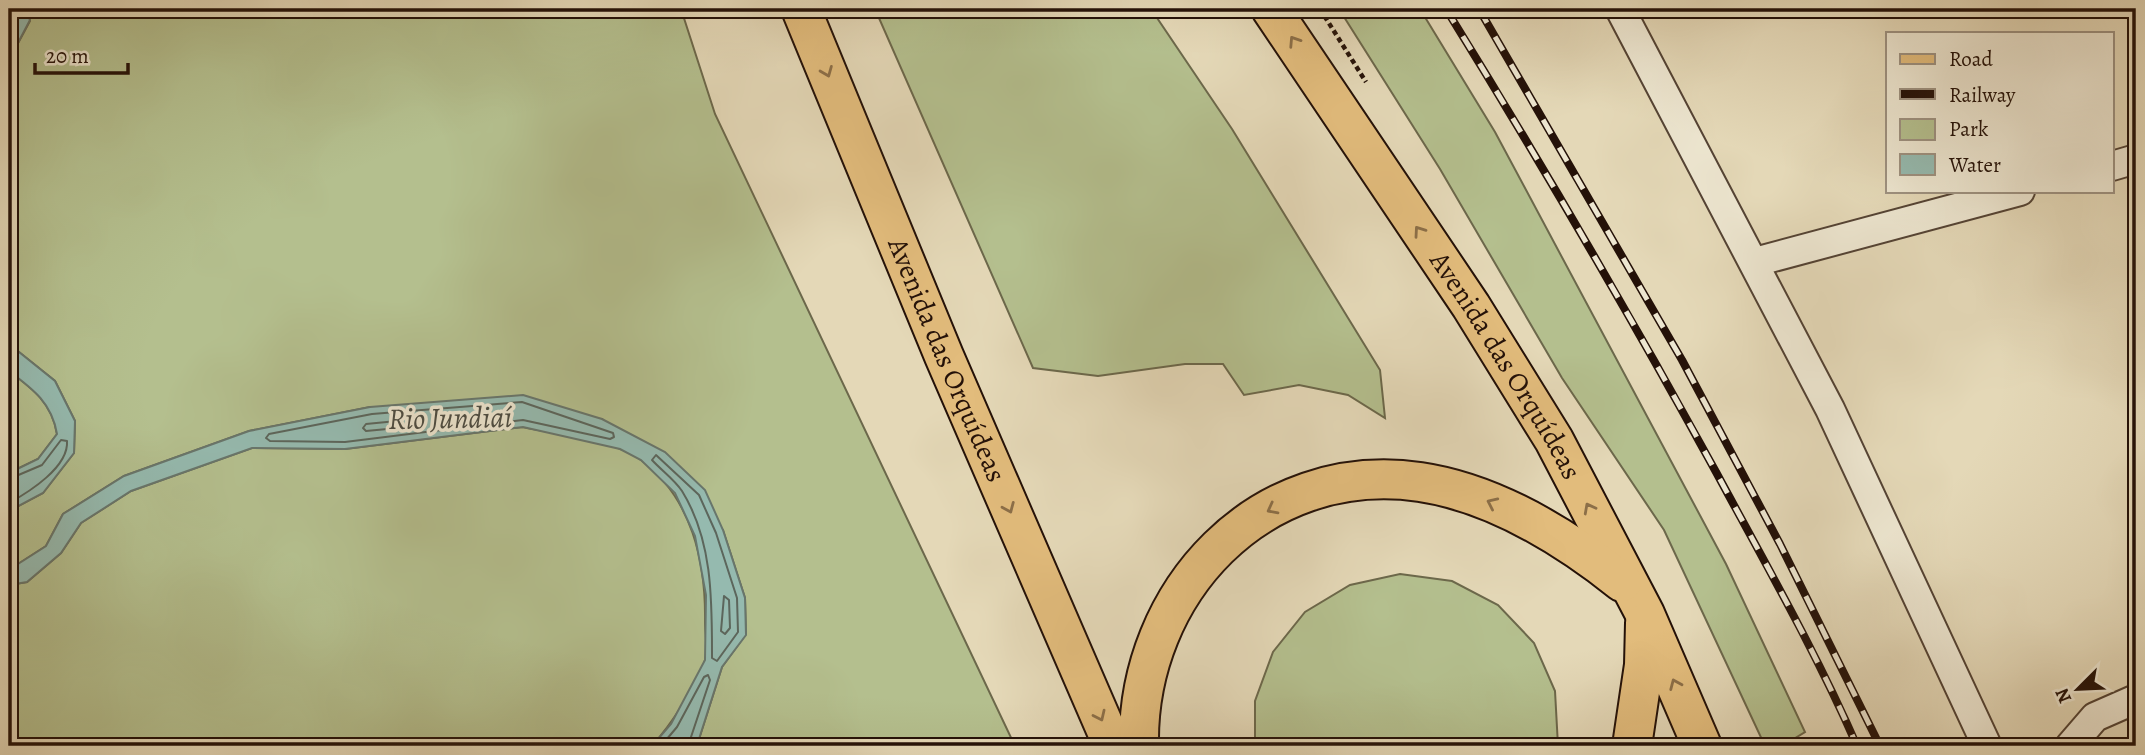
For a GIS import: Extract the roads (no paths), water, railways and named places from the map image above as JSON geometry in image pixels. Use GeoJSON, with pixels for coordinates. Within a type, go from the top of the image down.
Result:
{"type":"FeatureCollection","features":[{"type":"Feature","properties":{"kind":"main road","name":"Avenida das Orquídeas"},"geometry":{"type":"LineString","coordinates":[[801,9],[944,356],[1114,746]]}},
{"type":"Feature","properties":{"kind":"main road","name":"Avenida das Orquídeas"},"geometry":{"type":"LineString","coordinates":[[1271,9],[1471,306],[1554,440],[1639,602],[1702,746]]}},
{"type":"Feature","properties":{"kind":"main road"},"geometry":{"type":"LineString","coordinates":[[1139,746],[1140,702],[1149,659],[1175,599],[1202,564],[1234,534],[1270,509],[1310,492],[1353,482],[1397,480],[1462,491],[1551,532],[1639,602],[1644,664],[1632,746]]}},
{"type":"Feature","properties":{"kind":"street"},"geometry":{"type":"LineString","coordinates":[[1630,11],[1830,409],[1987,746]]}},
{"type":"Feature","properties":{"kind":"street"},"geometry":{"type":"LineString","coordinates":[[2114,165],[2136,159]]}},
{"type":"Feature","properties":{"kind":"street"},"geometry":{"type":"LineString","coordinates":[[1755,262],[2016,192]]}},
{"type":"Feature","properties":{"kind":"street"},"geometry":{"type":"LineString","coordinates":[[2070,746],[2095,717],[2136,699]]}},
{"type":"Feature","properties":{"kind":"water"},"geometry":{"type":"Polygon","coordinates":[[[9,9],[25,9],[30,20],[9,60],[9,9]]]}},
{"type":"Feature","properties":{"kind":"water"},"geometry":{"type":"Polygon","coordinates":[[[9,344],[55,381],[75,421],[74,453],[43,493],[9,511],[9,473],[38,459],[57,434],[46,405],[9,371],[9,344]]]}},
{"type":"Feature","properties":{"kind":"water","name":"Rio Jundiaí"},"geometry":{"type":"Polygon","coordinates":[[[523,395],[602,419],[665,452],[705,490],[723,530],[745,598],[746,635],[722,667],[699,739],[693,746],[652,746],[671,724],[705,660],[706,595],[695,536],[675,493],[641,460],[620,449],[523,427],[345,449],[252,448],[131,491],[81,523],[61,553],[27,582],[9,585],[9,561],[18,564],[46,546],[63,514],[124,476],[249,431],[370,407],[523,395]]]}},
{"type":"Feature","properties":{"kind":"railway"},"geometry":{"type":"LineString","coordinates":[[1446,9],[1516,123],[1684,413],[1807,642],[1857,746]]}},
{"type":"Feature","properties":{"kind":"railway"},"geometry":{"type":"LineString","coordinates":[[1479,9],[1682,360],[1780,544],[1880,746]]}}]}
